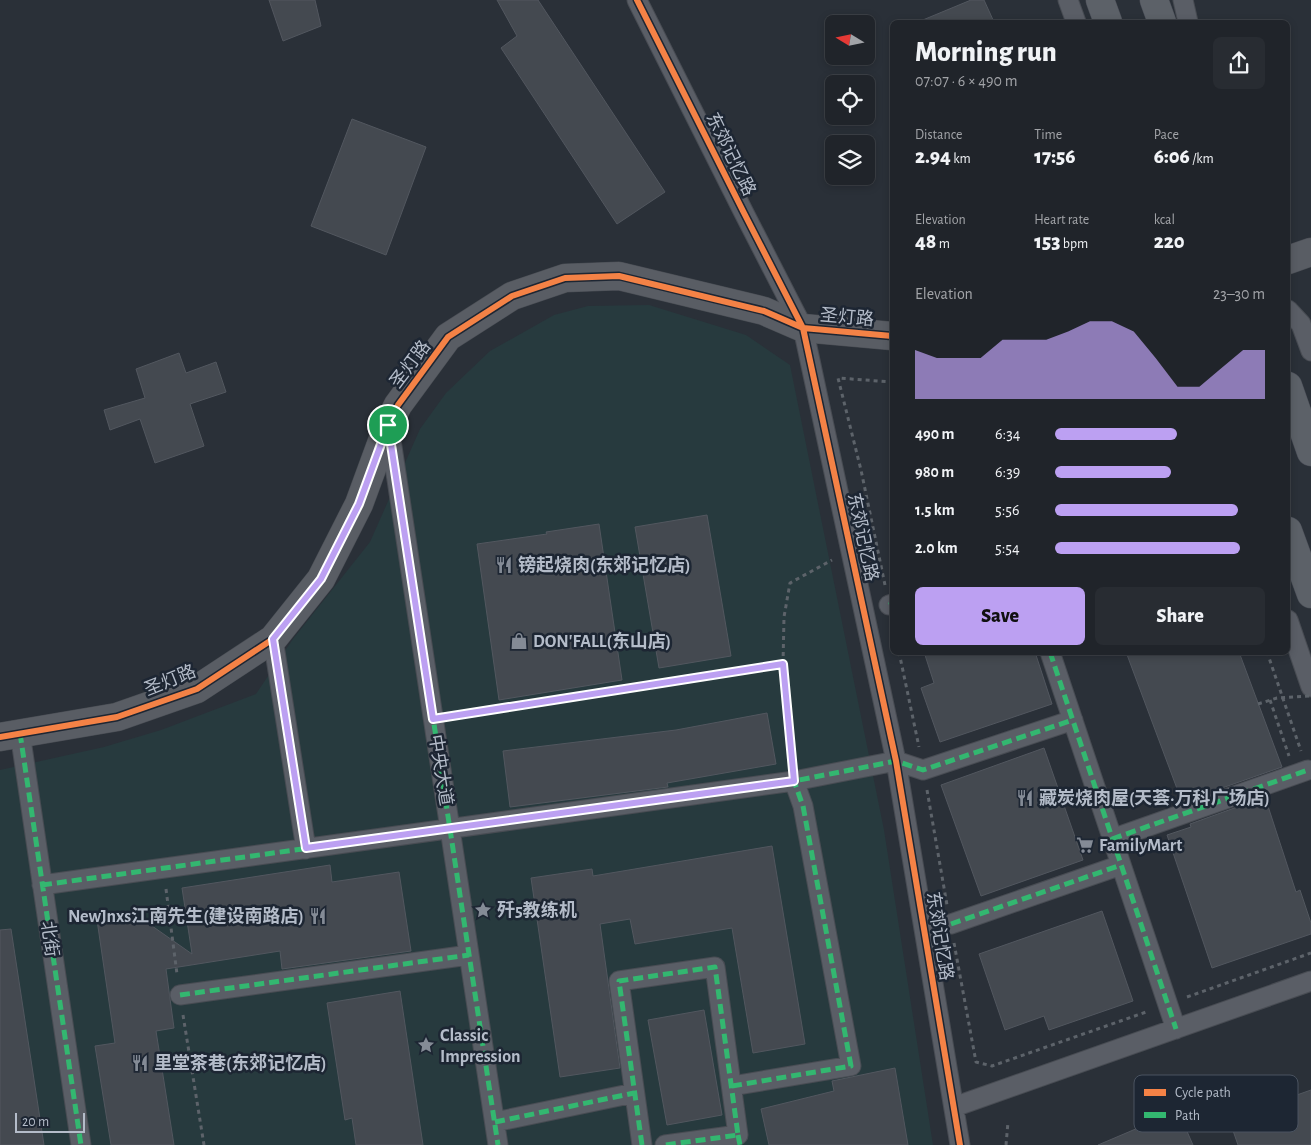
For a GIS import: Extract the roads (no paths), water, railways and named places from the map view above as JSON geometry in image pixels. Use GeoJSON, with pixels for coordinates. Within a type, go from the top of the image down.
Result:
{"type":"FeatureCollection","features":[{"type":"Feature","properties":{"kind":"main road"},"geometry":{"type":"LineString","coordinates":[[1100,0],[1107,20]]}},
{"type":"Feature","properties":{"kind":"main road"},"geometry":{"type":"LineString","coordinates":[[1154,0],[1161,20]]}},
{"type":"Feature","properties":{"kind":"main road"},"geometry":{"type":"LineString","coordinates":[[1290,392],[1311,452]]}},
{"type":"Feature","properties":{"kind":"main road"},"geometry":{"type":"LineString","coordinates":[[1290,536],[1311,594]]}},
{"type":"Feature","properties":{"kind":"street","name":"东郊记忆路"},"geometry":{"type":"LineString","coordinates":[[637,0],[803,328],[896,761],[960,1145]]}},
{"type":"Feature","properties":{"kind":"street"},"geometry":{"type":"LineString","coordinates":[[1068,0],[1075,20]]}},
{"type":"Feature","properties":{"kind":"street"},"geometry":{"type":"LineString","coordinates":[[1183,0],[1188,20]]}},
{"type":"Feature","properties":{"kind":"street"},"geometry":{"type":"LineString","coordinates":[[1290,259],[1311,252]]}},
{"type":"Feature","properties":{"kind":"street","name":"圣灯路"},"geometry":{"type":"LineString","coordinates":[[10,735],[117,717],[197,689],[273,639],[321,579],[359,504],[388,425],[398,405],[448,337],[512,296],[565,278],[619,276],[764,311],[803,328],[890,336]]}},
{"type":"Feature","properties":{"kind":"street"},"geometry":{"type":"LineString","coordinates":[[1290,312],[1301,324],[1311,351]]}},
{"type":"Feature","properties":{"kind":"street","name":"中央大道"},"geometry":{"type":"LineString","coordinates":[[388,425],[498,1145]]}},
{"type":"Feature","properties":{"kind":"street"},"geometry":{"type":"LineString","coordinates":[[1290,626],[1311,687]]}},
{"type":"Feature","properties":{"kind":"street"},"geometry":{"type":"LineString","coordinates":[[273,639],[306,848]]}},
{"type":"Feature","properties":{"kind":"street"},"geometry":{"type":"LineString","coordinates":[[1051,655],[1176,1029]]}},
{"type":"Feature","properties":{"kind":"street"},"geometry":{"type":"LineString","coordinates":[[42,885],[794,781],[896,761],[923,770],[1073,720]]}},
{"type":"Feature","properties":{"kind":"street","name":"北街"},"geometry":{"type":"LineString","coordinates":[[10,735],[42,885],[81,1145]]}},
{"type":"Feature","properties":{"kind":"street"},"geometry":{"type":"LineString","coordinates":[[1112,838],[1308,770]]}},
{"type":"Feature","properties":{"kind":"street"},"geometry":{"type":"LineString","coordinates":[[732,1086],[851,1066],[803,806],[794,781]]}},
{"type":"Feature","properties":{"kind":"street"},"geometry":{"type":"LineString","coordinates":[[950,924],[1121,865]]}},
{"type":"Feature","properties":{"kind":"street"},"geometry":{"type":"LineString","coordinates":[[180,995],[469,955]]}},
{"type":"Feature","properties":{"kind":"street"},"geometry":{"type":"LineString","coordinates":[[642,1145],[619,981],[715,968],[739,1140],[666,1145]]}},
{"type":"Feature","properties":{"kind":"street"},"geometry":{"type":"LineString","coordinates":[[954,1107],[1311,981]]}},
{"type":"Feature","properties":{"kind":"street"},"geometry":{"type":"LineString","coordinates":[[495,1122],[634,1093]]}},
{"type":"Feature","properties":{"kind":"place","name":"镑起烧肉(东郊记忆店)"},"geometry":{"type":"Point","coordinates":[504,565]}},
{"type":"Feature","properties":{"kind":"place","name":"DON'FALL(东山店)"},"geometry":{"type":"Point","coordinates":[519,641]}},
{"type":"Feature","properties":{"kind":"place","name":"藏炭烧肉屋(天荟·万科广场店)"},"geometry":{"type":"Point","coordinates":[1025,798]}},
{"type":"Feature","properties":{"kind":"place","name":"FamilyMart"},"geometry":{"type":"Point","coordinates":[1085,845]}},
{"type":"Feature","properties":{"kind":"place","name":"歼5教练机"},"geometry":{"type":"Point","coordinates":[483,910]}},
{"type":"Feature","properties":{"kind":"place","name":"NewJnxs江南先生(建设南路店)"},"geometry":{"type":"Point","coordinates":[318,916]}},
{"type":"Feature","properties":{"kind":"place","name":"Classic Impression"},"geometry":{"type":"Point","coordinates":[426,1045]}},
{"type":"Feature","properties":{"kind":"place","name":"里堂茶巷(东郊记忆店)"},"geometry":{"type":"Point","coordinates":[140,1063]}}]}
